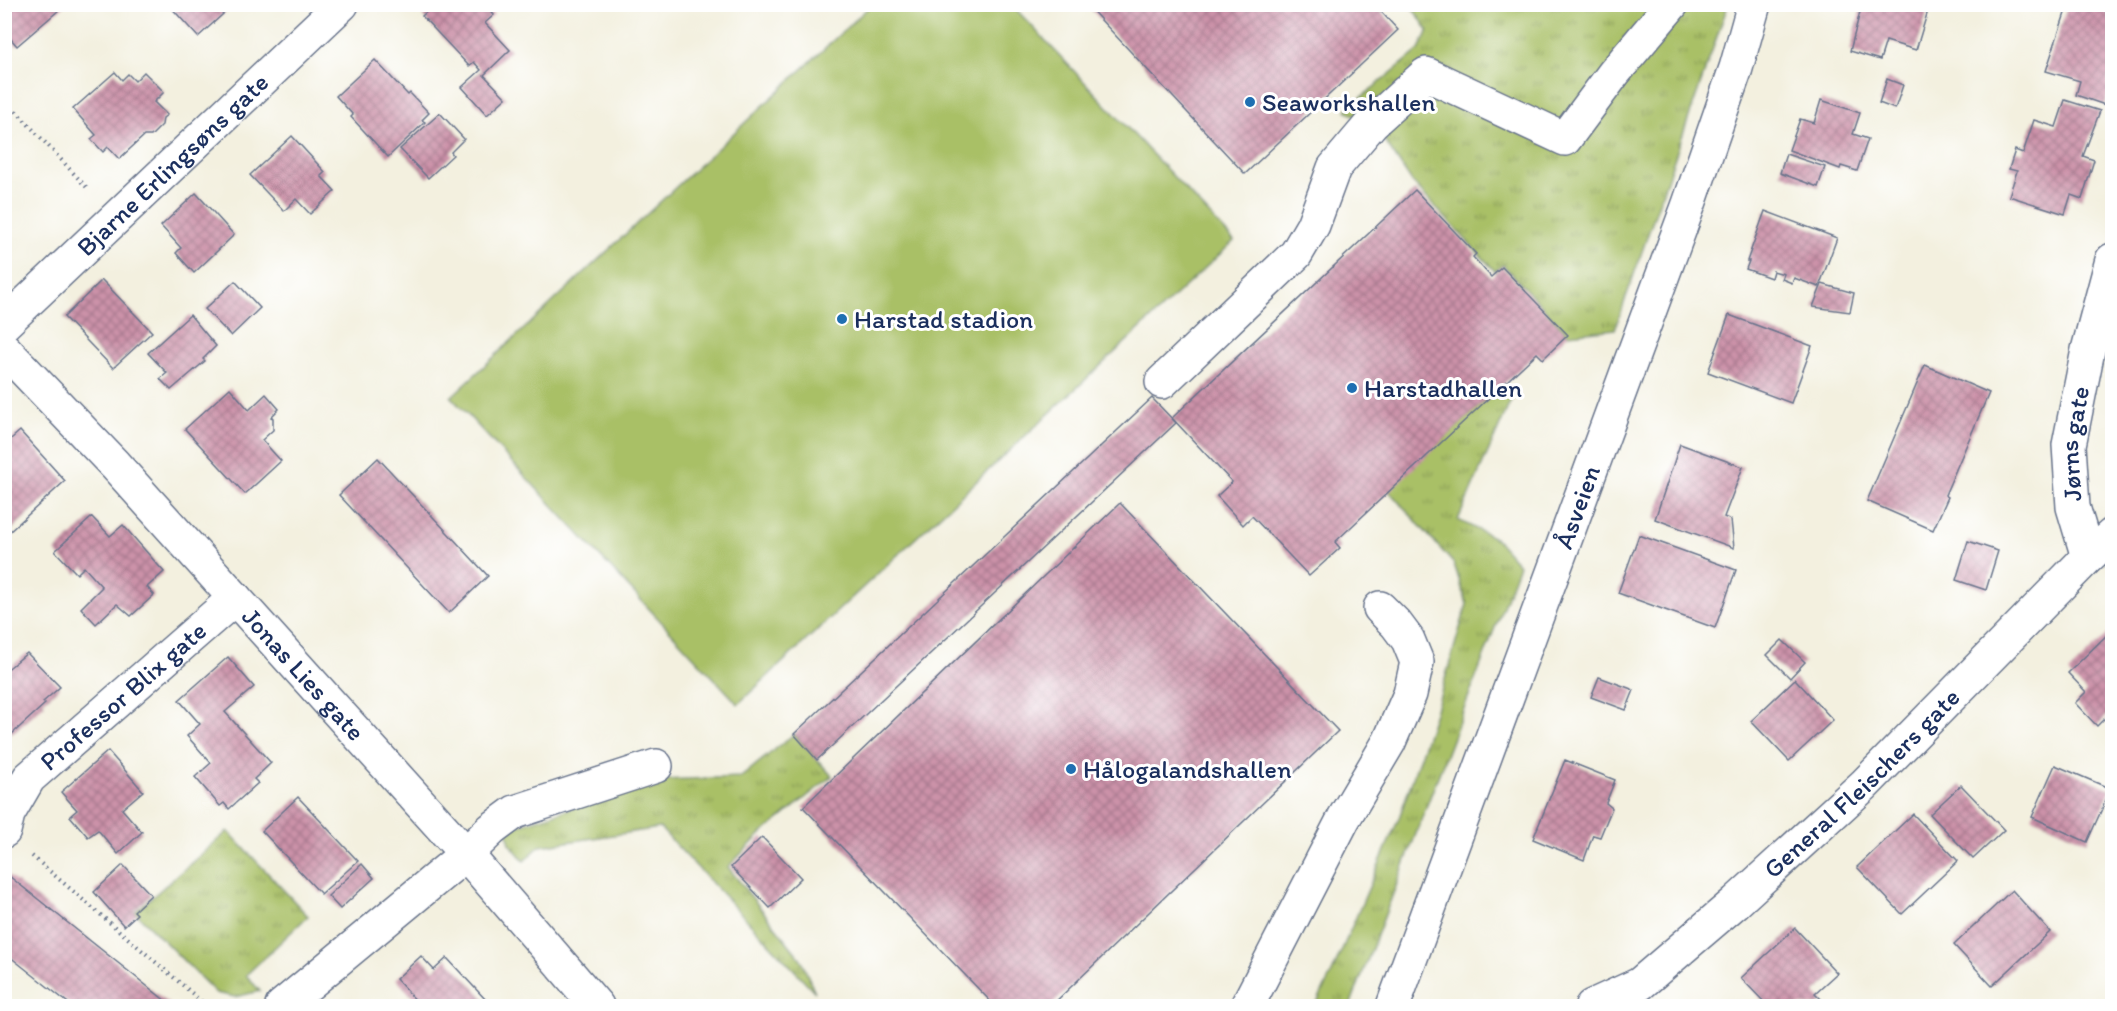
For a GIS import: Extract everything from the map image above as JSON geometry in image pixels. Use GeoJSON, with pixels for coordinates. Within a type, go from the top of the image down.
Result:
{"type":"FeatureCollection","features":[{"type":"Feature","properties":{"kind":"street","name":"Bjarne Erlingsøns gate"},"geometry":{"type":"LineString","coordinates":[[4,324],[342,4]]}},
{"type":"Feature","properties":{"kind":"street"},"geometry":{"type":"LineString","coordinates":[[1162,382],[1296,254],[1313,225],[1334,168],[1372,123],[1426,74],[1565,139],[1614,73],[1672,4]]}},
{"type":"Feature","properties":{"kind":"street","name":"Åsveien"},"geometry":{"type":"LineString","coordinates":[[1393,1006],[1689,204],[1736,68],[1754,4]]}},
{"type":"Feature","properties":{"kind":"street","name":"Jørns gate"},"geometry":{"type":"LineString","coordinates":[[2088,557],[2073,507],[2069,446],[2088,350],[2112,260]]}},
{"type":"Feature","properties":{"kind":"street","name":"Jonas Lies gate"},"geometry":{"type":"LineString","coordinates":[[4,349],[115,465],[466,854],[597,1006]]}},
{"type":"Feature","properties":{"kind":"street","name":"General Fleischers gate"},"geometry":{"type":"LineString","coordinates":[[1592,1006],[1640,984],[1752,888],[1864,785],[2112,535]]}},
{"type":"Feature","properties":{"kind":"street","name":"Professor Blix gate"},"geometry":{"type":"LineString","coordinates":[[4,831],[8,814],[29,778],[235,598]]}},
{"type":"Feature","properties":{"kind":"street"},"geometry":{"type":"LineString","coordinates":[[1247,1006],[1344,818],[1389,742],[1410,694],[1417,662],[1408,640],[1380,608]]}},
{"type":"Feature","properties":{"kind":"street"},"geometry":{"type":"LineString","coordinates":[[282,1006],[515,812],[656,766]]}},
{"type":"Feature","properties":{"kind":"path"},"geometry":{"type":"LineString","coordinates":[[16,111],[116,218]]}},
{"type":"Feature","properties":{"kind":"path"},"geometry":{"type":"LineString","coordinates":[[31,855],[207,1006]]}},
{"type":"Feature","properties":{"kind":"green space","name":"Harstad stadion"},"geometry":{"type":"Polygon","coordinates":[[[871,5],[1012,5],[1234,241],[738,704],[451,397],[871,5]]]}},
{"type":"Feature","properties":{"kind":"green space"},"geometry":{"type":"Polygon","coordinates":[[[1410,5],[1728,5],[1615,329],[1568,334],[1503,265],[1495,271],[1412,182],[1380,134],[1346,110],[1419,50],[1428,30],[1410,5]]]}},
{"type":"Feature","properties":{"kind":"green space"},"geometry":{"type":"Polygon","coordinates":[[[1500,385],[1512,398],[1458,520],[1495,538],[1519,565],[1350,1006],[1315,1006],[1331,975],[1399,818],[1435,713],[1467,604],[1454,564],[1388,490],[1500,385]]]}},
{"type":"Feature","properties":{"kind":"green space"},"geometry":{"type":"Polygon","coordinates":[[[794,734],[832,776],[761,834],[728,867],[800,958],[815,992],[660,828],[540,846],[524,861],[510,844],[507,832],[519,825],[660,780],[741,777],[794,734]]]}},
{"type":"Feature","properties":{"kind":"green space"},"geometry":{"type":"Polygon","coordinates":[[[228,831],[308,916],[246,975],[260,991],[235,997],[216,993],[135,912],[228,831]]]}},
{"type":"Feature","properties":{"kind":"building"},"geometry":{"type":"Polygon","coordinates":[[[4,4],[66,4],[17,46],[4,31],[4,4]]]}},
{"type":"Feature","properties":{"kind":"building"},"geometry":{"type":"Polygon","coordinates":[[[168,4],[234,4],[198,37],[168,4]]]}},
{"type":"Feature","properties":{"kind":"building"},"geometry":{"type":"Polygon","coordinates":[[[435,4],[484,4],[494,15],[485,23],[510,50],[484,75],[506,98],[487,115],[462,87],[481,70],[474,62],[469,66],[422,16],[435,4]]]}},
{"type":"Feature","properties":{"kind":"building","name":"Seaworkshallen"},"geometry":{"type":"Polygon","coordinates":[[[1086,4],[1374,4],[1398,30],[1245,174],[1086,4]]]}},
{"type":"Feature","properties":{"kind":"building"},"geometry":{"type":"Polygon","coordinates":[[[1862,4],[1930,4],[1916,50],[1886,41],[1880,60],[1850,51],[1862,4]]]}},
{"type":"Feature","properties":{"kind":"building"},"geometry":{"type":"Polygon","coordinates":[[[2068,4],[2092,4],[2107,9],[2106,13],[2112,15],[2112,67],[2107,85],[2111,86],[2105,105],[2076,95],[2080,81],[2046,71],[2068,4]]]}},
{"type":"Feature","properties":{"kind":"building"},"geometry":{"type":"Polygon","coordinates":[[[375,60],[408,95],[410,93],[429,113],[422,120],[425,122],[388,157],[351,117],[353,115],[336,96],[375,60]]]}},
{"type":"Feature","properties":{"kind":"building"},"geometry":{"type":"Polygon","coordinates":[[[115,72],[122,80],[128,74],[135,81],[144,72],[164,92],[154,102],[167,115],[163,118],[162,125],[151,136],[144,136],[119,159],[108,147],[103,152],[91,139],[96,135],[73,109],[115,72]]]}},
{"type":"Feature","properties":{"kind":"building"},"geometry":{"type":"Polygon","coordinates":[[[1887,79],[1903,85],[1895,109],[1879,103],[1887,79]]]}},
{"type":"Feature","properties":{"kind":"building"},"geometry":{"type":"Polygon","coordinates":[[[1821,100],[1860,113],[1853,134],[1868,139],[1857,171],[1841,166],[1840,169],[1789,150],[1800,119],[1814,123],[1821,100]]]}},
{"type":"Feature","properties":{"kind":"building"},"geometry":{"type":"Polygon","coordinates":[[[2065,100],[2100,111],[2083,156],[2094,160],[2082,199],[2071,195],[2065,214],[2009,196],[2017,171],[2009,169],[2015,150],[2023,153],[2034,120],[2056,127],[2065,100]]]}},
{"type":"Feature","properties":{"kind":"building"},"geometry":{"type":"Polygon","coordinates":[[[440,113],[464,139],[451,152],[453,155],[428,178],[400,149],[440,113]]]}},
{"type":"Feature","properties":{"kind":"building"},"geometry":{"type":"Polygon","coordinates":[[[292,136],[325,172],[321,176],[335,191],[310,214],[296,199],[284,211],[250,175],[292,136]]]}},
{"type":"Feature","properties":{"kind":"building"},"geometry":{"type":"Polygon","coordinates":[[[1786,154],[1825,167],[1818,187],[1780,173],[1786,154]]]}},
{"type":"Feature","properties":{"kind":"building","name":"Harstadhallen"},"geometry":{"type":"Polygon","coordinates":[[[1415,190],[1476,254],[1473,257],[1491,277],[1502,267],[1568,335],[1543,359],[1537,353],[1335,542],[1340,548],[1309,576],[1252,516],[1243,525],[1217,496],[1232,482],[1172,418],[1415,190]]]}},
{"type":"Feature","properties":{"kind":"building"},"geometry":{"type":"Polygon","coordinates":[[[196,193],[234,235],[194,273],[176,253],[181,248],[161,226],[196,193]]]}},
{"type":"Feature","properties":{"kind":"building"},"geometry":{"type":"Polygon","coordinates":[[[1765,211],[1837,238],[1819,287],[1794,278],[1792,283],[1782,279],[1784,274],[1773,271],[1771,278],[1746,269],[1765,211]]]}},
{"type":"Feature","properties":{"kind":"building"},"geometry":{"type":"Polygon","coordinates":[[[102,280],[152,332],[113,368],[64,317],[102,280]]]}},
{"type":"Feature","properties":{"kind":"building"},"geometry":{"type":"Polygon","coordinates":[[[235,281],[260,308],[231,336],[205,309],[235,281]]]}},
{"type":"Feature","properties":{"kind":"building"},"geometry":{"type":"Polygon","coordinates":[[[1822,284],[1854,293],[1850,312],[1813,307],[1822,284]]]}},
{"type":"Feature","properties":{"kind":"building"},"geometry":{"type":"Polygon","coordinates":[[[190,315],[216,346],[203,359],[205,361],[171,390],[160,379],[167,373],[148,353],[190,315]]]}},
{"type":"Feature","properties":{"kind":"building"},"geometry":{"type":"Polygon","coordinates":[[[1729,315],[1812,346],[1791,403],[1708,372],[1729,315]]]}},
{"type":"Feature","properties":{"kind":"building"},"geometry":{"type":"Polygon","coordinates":[[[1925,365],[1989,393],[1945,495],[1948,497],[1933,530],[1867,501],[1925,365]]]}},
{"type":"Feature","properties":{"kind":"building"},"geometry":{"type":"Polygon","coordinates":[[[230,388],[249,410],[266,394],[279,409],[271,417],[273,418],[273,430],[262,440],[281,461],[245,494],[185,429],[230,388]]]}},
{"type":"Feature","properties":{"kind":"building"},"geometry":{"type":"Polygon","coordinates":[[[1152,398],[1176,423],[817,760],[794,734],[1152,398]]]}},
{"type":"Feature","properties":{"kind":"building"},"geometry":{"type":"Polygon","coordinates":[[[20,431],[65,481],[7,534],[4,531],[4,445],[20,431]]]}},
{"type":"Feature","properties":{"kind":"building"},"geometry":{"type":"Polygon","coordinates":[[[1680,444],[1743,467],[1724,517],[1731,520],[1734,548],[1655,519],[1680,444]]]}},
{"type":"Feature","properties":{"kind":"building"},"geometry":{"type":"Polygon","coordinates":[[[378,458],[488,576],[449,613],[339,495],[378,458]]]}},
{"type":"Feature","properties":{"kind":"building","name":"Hålogalandshallen"},"geometry":{"type":"Polygon","coordinates":[[[1120,503],[1338,731],[1051,1006],[995,1006],[803,807],[1120,503]]]}},
{"type":"Feature","properties":{"kind":"building"},"geometry":{"type":"Polygon","coordinates":[[[92,517],[110,536],[123,525],[164,572],[147,587],[154,595],[131,616],[117,604],[96,624],[81,608],[102,587],[84,567],[77,574],[55,551],[92,517]]]}},
{"type":"Feature","properties":{"kind":"building"},"geometry":{"type":"Polygon","coordinates":[[[1639,535],[1736,570],[1715,628],[1618,593],[1639,535]]]}},
{"type":"Feature","properties":{"kind":"building"},"geometry":{"type":"Polygon","coordinates":[[[1968,541],[1998,551],[1986,590],[1956,580],[1968,541]]]}},
{"type":"Feature","properties":{"kind":"building"},"geometry":{"type":"Polygon","coordinates":[[[2112,630],[2112,719],[2108,715],[2097,726],[2075,703],[2086,692],[2068,673],[2112,630]]]}},
{"type":"Feature","properties":{"kind":"building"},"geometry":{"type":"Polygon","coordinates":[[[1782,640],[1805,662],[1790,678],[1767,655],[1782,640]]]}},
{"type":"Feature","properties":{"kind":"building"},"geometry":{"type":"Polygon","coordinates":[[[27,653],[60,687],[12,734],[4,726],[4,672],[27,653]]]}},
{"type":"Feature","properties":{"kind":"building"},"geometry":{"type":"Polygon","coordinates":[[[228,657],[254,687],[225,712],[271,763],[254,779],[258,783],[229,809],[224,803],[220,806],[195,777],[211,763],[187,736],[200,724],[179,700],[228,657]]]}},
{"type":"Feature","properties":{"kind":"building"},"geometry":{"type":"Polygon","coordinates":[[[1599,677],[1634,690],[1626,710],[1591,697],[1599,677]]]}},
{"type":"Feature","properties":{"kind":"building"},"geometry":{"type":"Polygon","coordinates":[[[1795,679],[1833,720],[1789,761],[1751,721],[1795,679]]]}},
{"type":"Feature","properties":{"kind":"building"},"geometry":{"type":"Polygon","coordinates":[[[108,751],[143,791],[122,809],[142,832],[118,854],[98,830],[88,837],[70,816],[77,810],[61,792],[108,751]]]}},
{"type":"Feature","properties":{"kind":"building"},"geometry":{"type":"Polygon","coordinates":[[[1565,760],[1615,780],[1606,803],[1612,808],[1600,837],[1593,835],[1584,860],[1533,839],[1565,760]]]}},
{"type":"Feature","properties":{"kind":"building"},"geometry":{"type":"Polygon","coordinates":[[[2055,765],[2111,789],[2087,842],[2032,817],[2055,765]]]}},
{"type":"Feature","properties":{"kind":"building"},"geometry":{"type":"Polygon","coordinates":[[[1961,785],[2004,830],[1973,859],[1930,814],[1961,785]]]}},
{"type":"Feature","properties":{"kind":"building"},"geometry":{"type":"Polygon","coordinates":[[[298,797],[358,861],[321,894],[262,831],[298,797]]]}},
{"type":"Feature","properties":{"kind":"building"},"geometry":{"type":"Polygon","coordinates":[[[1913,814],[1958,861],[1902,914],[1857,867],[1913,814]]]}},
{"type":"Feature","properties":{"kind":"building"},"geometry":{"type":"Polygon","coordinates":[[[762,837],[801,878],[770,908],[731,867],[762,837]]]}},
{"type":"Feature","properties":{"kind":"building"},"geometry":{"type":"Polygon","coordinates":[[[362,864],[374,878],[340,909],[328,896],[362,864]]]}},
{"type":"Feature","properties":{"kind":"building"},"geometry":{"type":"Polygon","coordinates":[[[123,865],[151,895],[134,911],[137,914],[124,926],[94,892],[123,865]]]}},
{"type":"Feature","properties":{"kind":"building"},"geometry":{"type":"Polygon","coordinates":[[[4,872],[172,1006],[72,1006],[4,952],[4,872]]]}},
{"type":"Feature","properties":{"kind":"building"},"geometry":{"type":"Polygon","coordinates":[[[2012,890],[2050,932],[1992,986],[1954,945],[2012,890]]]}},
{"type":"Feature","properties":{"kind":"building"},"geometry":{"type":"Polygon","coordinates":[[[1795,928],[1837,973],[1815,993],[1823,1001],[1817,1006],[1768,1006],[1741,978],[1795,928]]]}},
{"type":"Feature","properties":{"kind":"building"},"geometry":{"type":"Polygon","coordinates":[[[421,956],[434,970],[447,958],[486,1000],[479,1006],[421,1006],[396,979],[421,956]]]}},
{"type":"Feature","properties":{"kind":"place","name":"Seaworkshallen"},"geometry":{"type":"Point","coordinates":[1250,102]}},
{"type":"Feature","properties":{"kind":"place","name":"Harstad stadion"},"geometry":{"type":"Point","coordinates":[842,319]}},
{"type":"Feature","properties":{"kind":"place","name":"Harstadhallen"},"geometry":{"type":"Point","coordinates":[1352,388]}},
{"type":"Feature","properties":{"kind":"place","name":"Hålogalandshallen"},"geometry":{"type":"Point","coordinates":[1071,769]}}]}
